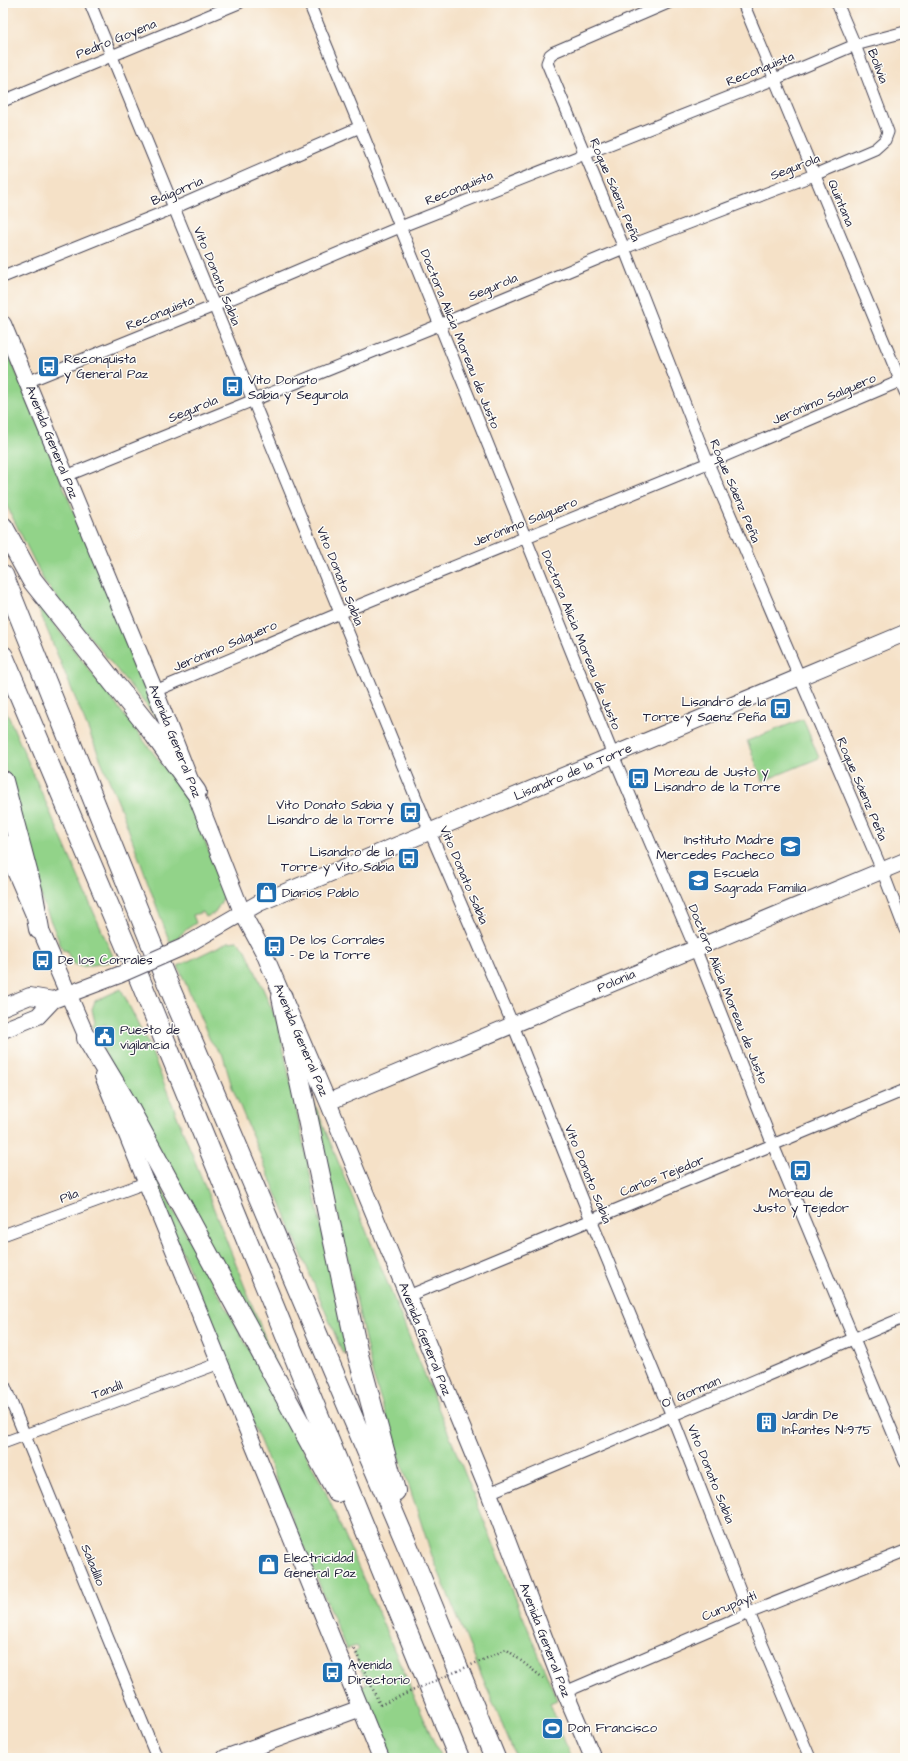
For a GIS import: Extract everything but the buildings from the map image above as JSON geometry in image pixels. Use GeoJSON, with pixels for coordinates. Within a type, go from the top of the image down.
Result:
{"type":"FeatureCollection","features":[{"type":"Feature","properties":{"kind":"highway"},"geometry":{"type":"LineString","coordinates":[[3,527],[32,580],[155,735],[196,792]]}},
{"type":"Feature","properties":{"kind":"highway"},"geometry":{"type":"LineString","coordinates":[[3,575],[162,970],[416,1566],[495,1758]]}},
{"type":"Feature","properties":{"kind":"highway"},"geometry":{"type":"LineString","coordinates":[[3,656],[131,958],[459,1758]]}},
{"type":"Feature","properties":{"kind":"highway"},"geometry":{"type":"LineString","coordinates":[[3,781],[32,890],[39,930]]}},
{"type":"Feature","properties":{"kind":"highway"},"geometry":{"type":"LineString","coordinates":[[282,997],[358,1355],[416,1566]]}},
{"type":"Feature","properties":{"kind":"highway"},"geometry":{"type":"LineString","coordinates":[[87,1038],[126,1103],[177,1196],[390,1592]]}},
{"type":"Feature","properties":{"kind":"street","name":"Vito Donato Sabia"},"geometry":{"type":"LineString","coordinates":[[90,3],[430,832],[513,1025],[591,1220],[672,1416],[749,1613],[810,1758]]}},
{"type":"Feature","properties":{"kind":"street","name":"Pedro Goyena"},"geometry":{"type":"LineString","coordinates":[[3,101],[239,3]]}},
{"type":"Feature","properties":{"kind":"street","name":"Doctora Alicia Moreau de Justo"},"geometry":{"type":"LineString","coordinates":[[309,3],[612,755],[695,948],[773,1145],[905,1462]]}},
{"type":"Feature","properties":{"kind":"street","name":"Roque Sáenz Peña"},"geometry":{"type":"LineString","coordinates":[[668,3],[554,52],[548,59],[549,69],[624,248],[708,463],[882,870],[905,930]]}},
{"type":"Feature","properties":{"kind":"street","name":"Quintana"},"geometry":{"type":"LineString","coordinates":[[743,3],[814,175],[904,384]]}},
{"type":"Feature","properties":{"kind":"street","name":"Bolivia"},"geometry":{"type":"LineString","coordinates":[[837,3],[886,125],[888,132],[885,140]]}},
{"type":"Feature","properties":{"kind":"street","name":"Reconquista"},"geometry":{"type":"LineString","coordinates":[[27,382],[214,306],[400,227],[775,79],[855,45],[905,32]]}},
{"type":"Feature","properties":{"kind":"street","name":"Baigorria"},"geometry":{"type":"LineString","coordinates":[[3,277],[174,208],[360,127]]}},
{"type":"Feature","properties":{"kind":"street","name":"Segurola"},"geometry":{"type":"LineString","coordinates":[[66,476],[439,325],[624,248],[814,175],[874,149],[885,140]]}},
{"type":"Feature","properties":{"kind":"street","name":"Avenida General Paz"},"geometry":{"type":"LineString","coordinates":[[3,324],[156,691],[242,912],[264,953],[328,1102],[408,1296],[489,1493],[565,1692],[593,1758]]}},
{"type":"Feature","properties":{"kind":"street","name":"Jerónimo Salguero"},"geometry":{"type":"LineString","coordinates":[[156,691],[340,612],[904,384]]}},
{"type":"Feature","properties":{"kind":"street","name":"Lisandro de la Torre"},"geometry":{"type":"LineString","coordinates":[[53,1000],[119,975],[183,947],[259,903],[905,633]]}},
{"type":"Feature","properties":{"kind":"street"},"geometry":{"type":"LineString","coordinates":[[3,843],[39,930],[87,1038],[381,1758]]}},
{"type":"Feature","properties":{"kind":"street","name":"Polonia"},"geometry":{"type":"LineString","coordinates":[[328,1102],[905,861]]}},
{"type":"Feature","properties":{"kind":"street"},"geometry":{"type":"LineString","coordinates":[[3,1007],[30,996],[53,1000]]}},
{"type":"Feature","properties":{"kind":"street"},"geometry":{"type":"LineString","coordinates":[[3,1030],[38,1016],[53,1000]]}},
{"type":"Feature","properties":{"kind":"street","name":"Carlos Tejedor"},"geometry":{"type":"LineString","coordinates":[[408,1296],[905,1090]]}},
{"type":"Feature","properties":{"kind":"street","name":"Pila"},"geometry":{"type":"LineString","coordinates":[[3,1235],[145,1183]]}},
{"type":"Feature","properties":{"kind":"street","name":"O' Gorman"},"geometry":{"type":"LineString","coordinates":[[489,1493],[854,1337],[905,1317]]}},
{"type":"Feature","properties":{"kind":"street","name":"Tandil"},"geometry":{"type":"LineString","coordinates":[[3,1443],[220,1363]]}},
{"type":"Feature","properties":{"kind":"street","name":"Saladillo"},"geometry":{"type":"LineString","coordinates":[[3,1382],[157,1758]]}},
{"type":"Feature","properties":{"kind":"street","name":"Curupaytí"},"geometry":{"type":"LineString","coordinates":[[565,1692],[749,1613],[905,1551]]}},
{"type":"Feature","properties":{"kind":"street"},"geometry":{"type":"LineString","coordinates":[[225,1758],[361,1708]]}},
{"type":"Feature","properties":{"kind":"path"},"geometry":{"type":"LineString","coordinates":[[354,1648],[380,1705],[506,1649],[545,1679]]}},
{"type":"Feature","properties":{"kind":"green space"},"geometry":{"type":"Polygon","coordinates":[[[3,340],[161,723],[45,583],[3,498],[3,340]]]}},
{"type":"Feature","properties":{"kind":"green space"},"geometry":{"type":"Polygon","coordinates":[[[34,598],[188,798],[219,877],[223,898],[215,913],[206,917],[203,912],[193,915],[196,923],[170,943],[121,809],[34,598]]]}},
{"type":"Feature","properties":{"kind":"green space"},"geometry":{"type":"Polygon","coordinates":[[[3,704],[115,961],[82,967],[73,964],[66,950],[63,951],[44,905],[3,761],[3,704]]]}},
{"type":"Feature","properties":{"kind":"green space"},"geometry":{"type":"Polygon","coordinates":[[[803,719],[819,758],[763,781],[747,741],[803,719]]]}},
{"type":"Feature","properties":{"kind":"green space"},"geometry":{"type":"Polygon","coordinates":[[[237,941],[246,950],[278,1023],[333,1283],[346,1350],[343,1354],[232,1087],[223,1056],[210,1040],[178,966],[228,942],[237,941]]]}},
{"type":"Feature","properties":{"kind":"green space"},"geometry":{"type":"Polygon","coordinates":[[[121,989],[150,1048],[281,1378],[102,1048],[112,1043],[105,1024],[95,1030],[93,1025],[95,1023],[92,1009],[95,1001],[121,989]]]}},
{"type":"Feature","properties":{"kind":"green space"},"geometry":{"type":"Polygon","coordinates":[[[313,1100],[557,1700],[550,1703],[571,1758],[516,1758],[432,1556],[373,1376],[313,1100]]]}},
{"type":"Feature","properties":{"kind":"green space"},"geometry":{"type":"Polygon","coordinates":[[[136,1141],[324,1488],[441,1758],[391,1758],[361,1687],[367,1684],[354,1653],[358,1650],[356,1646],[346,1649],[136,1141]]]}},
{"type":"Feature","properties":{"kind":"place","name":"Reconquista y General Paz"},"geometry":{"type":"Point","coordinates":[48,366]}},
{"type":"Feature","properties":{"kind":"place","name":"Vito Donato Sabia y Segurola"},"geometry":{"type":"Point","coordinates":[233,387]}},
{"type":"Feature","properties":{"kind":"place","name":"Lisandro de la Torre y Saenz Peña"},"geometry":{"type":"Point","coordinates":[781,709]}},
{"type":"Feature","properties":{"kind":"place","name":"Moreau de Justo y Lisandro de la Torre"},"geometry":{"type":"Point","coordinates":[639,779]}},
{"type":"Feature","properties":{"kind":"place","name":"Vito Donato Sabia y Lisandro de la Torre"},"geometry":{"type":"Point","coordinates":[410,812]}},
{"type":"Feature","properties":{"kind":"place","name":"Instituto Madre Mercedes Pacheco"},"geometry":{"type":"Point","coordinates":[790,847]}},
{"type":"Feature","properties":{"kind":"place","name":"Lisandro de la Torre y Vito Sabia"},"geometry":{"type":"Point","coordinates":[409,859]}},
{"type":"Feature","properties":{"kind":"place","name":"Escuela Sagrada Familia"},"geometry":{"type":"Point","coordinates":[699,880]}},
{"type":"Feature","properties":{"kind":"place","name":"Diarios Pablo"},"geometry":{"type":"Point","coordinates":[266,893]}},
{"type":"Feature","properties":{"kind":"place","name":"De los Corrales - De la Torre"},"geometry":{"type":"Point","coordinates":[275,947]}},
{"type":"Feature","properties":{"kind":"place","name":"De los Corrales"},"geometry":{"type":"Point","coordinates":[42,960]}},
{"type":"Feature","properties":{"kind":"place","name":"Puesto de vigilancia"},"geometry":{"type":"Point","coordinates":[104,1037]}},
{"type":"Feature","properties":{"kind":"place","name":"Moreau de Justo y Tejedor"},"geometry":{"type":"Point","coordinates":[801,1171]}},
{"type":"Feature","properties":{"kind":"place","name":"Jardín De Infantes Nº975"},"geometry":{"type":"Point","coordinates":[766,1422]}},
{"type":"Feature","properties":{"kind":"place","name":"Electricidad General Paz"},"geometry":{"type":"Point","coordinates":[269,1565]}},
{"type":"Feature","properties":{"kind":"place","name":"Avenida Directorio"},"geometry":{"type":"Point","coordinates":[332,1672]}},
{"type":"Feature","properties":{"kind":"place","name":"Don Francisco"},"geometry":{"type":"Point","coordinates":[553,1728]}}]}
